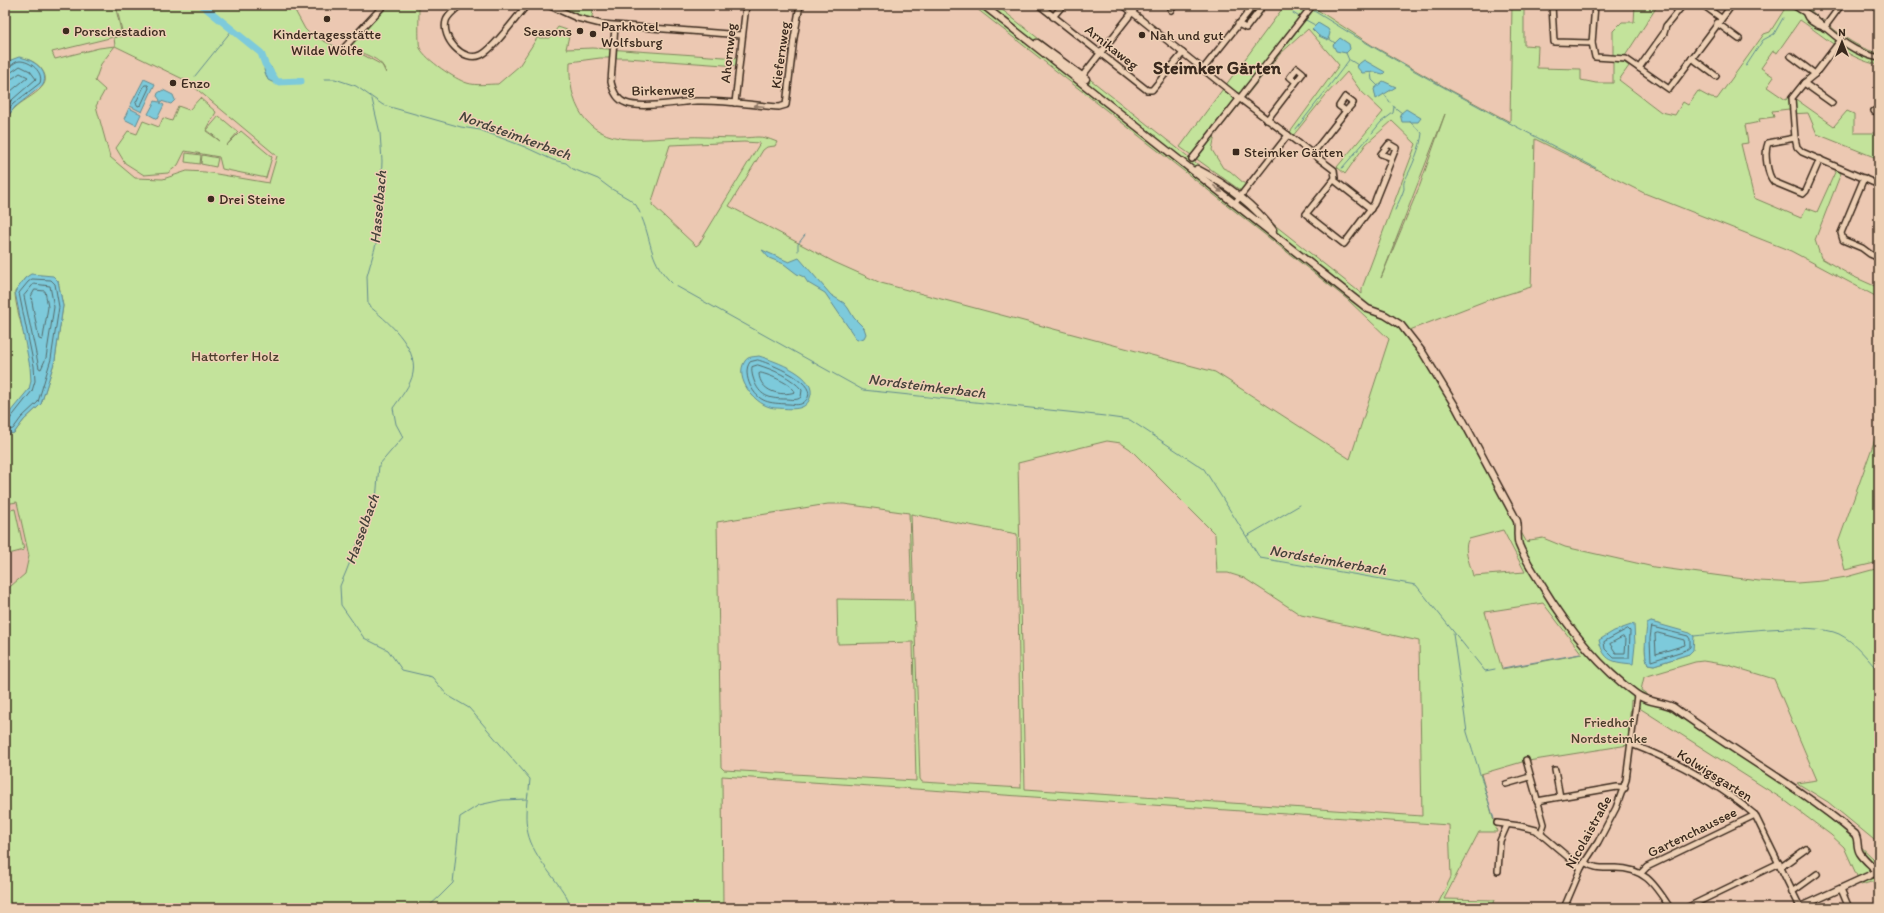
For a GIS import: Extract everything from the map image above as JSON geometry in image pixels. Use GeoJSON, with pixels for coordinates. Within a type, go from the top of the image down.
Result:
{"type":"FeatureCollection","features":[{"type":"Feature","properties":{"kind":"street"},"geometry":{"type":"LineString","coordinates":[[342,50],[384,5]]}},
{"type":"Feature","properties":{"kind":"street"},"geometry":{"type":"LineString","coordinates":[[460,5],[448,16],[446,34],[453,45],[464,54],[472,57],[485,53],[527,5]]}},
{"type":"Feature","properties":{"kind":"street"},"geometry":{"type":"LineString","coordinates":[[548,5],[583,20],[615,26],[741,35]]}},
{"type":"Feature","properties":{"kind":"street","name":"Ahornweg"},"geometry":{"type":"LineString","coordinates":[[735,104],[741,35],[746,5]]}},
{"type":"Feature","properties":{"kind":"street","name":"Kiefernweg"},"geometry":{"type":"LineString","coordinates":[[783,107],[786,105],[794,38],[800,5]]}},
{"type":"Feature","properties":{"kind":"street"},"geometry":{"type":"LineString","coordinates":[[983,5],[1011,27],[1044,47],[1080,78],[1101,92],[1118,111],[1368,309],[1401,325],[1423,353],[1457,409],[1517,521],[1517,538],[1520,546],[1549,597],[1584,645],[1606,668],[1636,695],[1650,702],[1662,703],[1672,707],[1797,789],[1829,812],[1855,834],[1857,837],[1857,847],[1860,854],[1879,872],[1799,908]]}},
{"type":"Feature","properties":{"kind":"street","name":"Arnikaweg"},"geometry":{"type":"LineString","coordinates":[[1039,5],[1147,90],[1152,90],[1182,52]]}},
{"type":"Feature","properties":{"kind":"street"},"geometry":{"type":"LineString","coordinates":[[1053,17],[1063,5]]}},
{"type":"Feature","properties":{"kind":"street"},"geometry":{"type":"LineString","coordinates":[[1123,5],[1267,120],[1334,170],[1336,178],[1306,214],[1344,244],[1371,209],[1392,158]]}},
{"type":"Feature","properties":{"kind":"street"},"geometry":{"type":"LineString","coordinates":[[1080,78],[1138,5]]}},
{"type":"Feature","properties":{"kind":"street"},"geometry":{"type":"LineString","coordinates":[[1171,10],[1175,5]]}},
{"type":"Feature","properties":{"kind":"street"},"geometry":{"type":"LineString","coordinates":[[1203,69],[1238,24],[1254,5],[1260,10],[1246,28],[1238,24]]}},
{"type":"Feature","properties":{"kind":"street"},"geometry":{"type":"LineString","coordinates":[[1552,5],[1554,42],[1592,43]]}},
{"type":"Feature","properties":{"kind":"street"},"geometry":{"type":"LineString","coordinates":[[1595,5],[1592,43],[1595,57],[1623,58],[1669,89],[1732,5]]}},
{"type":"Feature","properties":{"kind":"street"},"geometry":{"type":"LineString","coordinates":[[1639,68],[1664,34],[1666,26],[1683,5]]}},
{"type":"Feature","properties":{"kind":"street"},"geometry":{"type":"LineString","coordinates":[[1703,5],[1721,18]]}},
{"type":"Feature","properties":{"kind":"street"},"geometry":{"type":"LineString","coordinates":[[1793,5],[1806,14],[1812,16],[1824,28],[1840,40],[1864,54],[1879,58]]}},
{"type":"Feature","properties":{"kind":"street"},"geometry":{"type":"LineString","coordinates":[[1824,28],[1841,5]]}},
{"type":"Feature","properties":{"kind":"street"},"geometry":{"type":"LineString","coordinates":[[1192,159],[1312,6]]}},
{"type":"Feature","properties":{"kind":"street"},"geometry":{"type":"LineString","coordinates":[[1718,23],[1739,39]]}},
{"type":"Feature","properties":{"kind":"street","name":"Birkenweg"},"geometry":{"type":"LineString","coordinates":[[615,26],[611,82],[613,91],[623,102],[633,105],[697,101],[783,107]]}},
{"type":"Feature","properties":{"kind":"street"},"geometry":{"type":"LineString","coordinates":[[1840,40],[1815,74],[1804,83],[1792,98],[1795,138],[1799,150],[1879,185]]}},
{"type":"Feature","properties":{"kind":"street"},"geometry":{"type":"LineString","coordinates":[[1791,56],[1815,74]]}},
{"type":"Feature","properties":{"kind":"street"},"geometry":{"type":"LineString","coordinates":[[1692,58],[1716,76]]}},
{"type":"Feature","properties":{"kind":"street"},"geometry":{"type":"LineString","coordinates":[[1267,120],[1296,82]]}},
{"type":"Feature","properties":{"kind":"street"},"geometry":{"type":"LineString","coordinates":[[1804,83],[1832,103]]}},
{"type":"Feature","properties":{"kind":"street"},"geometry":{"type":"LineString","coordinates":[[1313,153],[1346,111]]}},
{"type":"Feature","properties":{"kind":"street"},"geometry":{"type":"LineString","coordinates":[[1235,203],[1288,135]]}},
{"type":"Feature","properties":{"kind":"street"},"geometry":{"type":"LineString","coordinates":[[1795,138],[1768,143],[1766,150],[1770,178],[1774,182],[1803,194],[1806,191],[1820,159]]}},
{"type":"Feature","properties":{"kind":"street"},"geometry":{"type":"LineString","coordinates":[[1178,158],[1211,176],[1240,197],[1263,217],[1285,243]]}},
{"type":"Feature","properties":{"kind":"street"},"geometry":{"type":"LineString","coordinates":[[1864,178],[1841,233],[1843,240],[1862,248],[1879,258]]}},
{"type":"Feature","properties":{"kind":"street"},"geometry":{"type":"LineString","coordinates":[[1334,180],[1371,209]]}},
{"type":"Feature","properties":{"kind":"street","name":"Nicolaistraße"},"geometry":{"type":"LineString","coordinates":[[1564,908],[1584,862],[1598,842],[1625,788],[1636,695]]}},
{"type":"Feature","properties":{"kind":"street","name":"Kolwigsgarten"},"geometry":{"type":"LineString","coordinates":[[1631,744],[1657,754],[1695,774],[1743,804],[1755,815],[1780,865],[1799,908]]}},
{"type":"Feature","properties":{"kind":"street"},"geometry":{"type":"LineString","coordinates":[[1526,760],[1544,824],[1541,834]]}},
{"type":"Feature","properties":{"kind":"street"},"geometry":{"type":"LineString","coordinates":[[1556,770],[1560,798]]}},
{"type":"Feature","properties":{"kind":"street"},"geometry":{"type":"LineString","coordinates":[[1506,784],[1530,777]]}},
{"type":"Feature","properties":{"kind":"street"},"geometry":{"type":"LineString","coordinates":[[1537,801],[1617,787],[1625,788]]}},
{"type":"Feature","properties":{"kind":"street","name":"Gartenchaussee"},"geometry":{"type":"LineString","coordinates":[[1641,873],[1647,866],[1755,815]]}},
{"type":"Feature","properties":{"kind":"street"},"geometry":{"type":"LineString","coordinates":[[1497,824],[1507,824],[1529,828],[1541,834],[1581,868]]}},
{"type":"Feature","properties":{"kind":"street"},"geometry":{"type":"LineString","coordinates":[[1498,871],[1500,842],[1507,824]]}},
{"type":"Feature","properties":{"kind":"street"},"geometry":{"type":"LineString","coordinates":[[1686,908],[1780,865],[1806,849]]}},
{"type":"Feature","properties":{"kind":"street"},"geometry":{"type":"LineString","coordinates":[[1584,862],[1596,868],[1623,868],[1641,873],[1656,887],[1670,908]]}},
{"type":"Feature","properties":{"kind":"street"},"geometry":{"type":"LineString","coordinates":[[1792,892],[1817,874]]}},
{"type":"Feature","properties":{"kind":"street"},"geometry":{"type":"LineString","coordinates":[[1841,889],[1849,908]]}},
{"type":"Feature","properties":{"kind":"shaded area"},"geometry":{"type":"Polygon","coordinates":[[[17,502],[29,556],[25,574],[5,591],[5,504],[17,502]]]}},
{"type":"Feature","properties":{"kind":"green space"},"geometry":{"type":"Polygon","coordinates":[[[5,5],[115,5],[122,35],[52,52],[55,59],[99,48],[115,46],[114,38],[123,35],[116,5],[292,5],[305,29],[311,35],[341,49],[352,49],[382,65],[375,59],[360,52],[352,44],[352,40],[387,5],[420,5],[419,41],[420,48],[423,53],[434,63],[462,81],[482,85],[498,84],[519,66],[537,38],[550,38],[558,27],[570,31],[566,49],[593,48],[739,58],[738,66],[627,58],[600,58],[570,62],[572,91],[582,115],[590,124],[601,132],[613,137],[648,139],[688,137],[758,137],[777,142],[775,146],[767,147],[763,150],[729,206],[834,262],[881,283],[1215,372],[1350,459],[1389,339],[1347,299],[972,5],[996,5],[1362,294],[1362,288],[1416,144],[1392,121],[1366,144],[1345,174],[1337,167],[1383,112],[1360,90],[1347,72],[1325,96],[1292,137],[1288,135],[1339,65],[1308,29],[1280,54],[1215,135],[1212,150],[1223,168],[1230,171],[1246,185],[1244,193],[1180,147],[1285,5],[1310,5],[1373,46],[1510,122],[1512,5],[1524,5],[1524,45],[1538,46],[1537,68],[1581,69],[1581,80],[1596,83],[1613,83],[1613,31],[1622,22],[1634,22],[1635,5],[1658,5],[1622,61],[1629,66],[1619,80],[1661,112],[1675,115],[1683,102],[1688,105],[1698,91],[1711,98],[1717,99],[1764,34],[1770,32],[1784,10],[1779,5],[1815,5],[1811,11],[1835,30],[1860,47],[1879,53],[1879,65],[1847,53],[1800,20],[1777,53],[1773,51],[1761,68],[1774,77],[1767,87],[1786,100],[1790,95],[1834,126],[1847,111],[1854,114],[1854,133],[1879,133],[1879,159],[1817,134],[1808,113],[1790,114],[1789,109],[1772,111],[1774,117],[1759,119],[1760,122],[1745,125],[1748,143],[1741,144],[1754,198],[1801,218],[1806,208],[1817,212],[1836,170],[1841,173],[1815,240],[1821,258],[1852,276],[1879,288],[1879,298],[1791,251],[1644,193],[1535,139],[1531,287],[1485,301],[1402,333],[1431,367],[1527,543],[1530,540],[1543,538],[1565,547],[1654,567],[1759,581],[1797,583],[1822,581],[1846,577],[1879,568],[1879,844],[1828,802],[1797,783],[1817,780],[1774,679],[1728,665],[1703,661],[1644,677],[1641,690],[1689,724],[1787,787],[1834,822],[1874,859],[1879,860],[1879,884],[1871,882],[1861,885],[1844,847],[1831,835],[1784,800],[1641,709],[1631,700],[1628,745],[1522,762],[1481,774],[1497,832],[1479,832],[1444,899],[1495,900],[1492,908],[1436,908],[1451,877],[1449,825],[722,776],[723,908],[5,908],[5,591],[25,574],[29,556],[17,502],[5,504],[5,435],[14,433],[24,420],[41,404],[55,360],[63,306],[58,281],[25,278],[15,292],[29,356],[31,380],[27,392],[5,418],[5,120],[20,103],[42,87],[45,78],[44,72],[34,62],[19,58],[12,61],[5,67],[5,5]],[[115,46],[101,64],[95,81],[105,90],[96,106],[110,157],[135,178],[163,179],[187,171],[205,172],[269,183],[277,156],[187,81],[115,46]],[[1445,114],[1381,278],[1420,185],[1445,114]],[[744,142],[670,145],[652,205],[696,246],[699,244],[760,143],[744,142]],[[1107,441],[1018,463],[1025,789],[1422,816],[1419,641],[1301,615],[1244,578],[1228,573],[1217,573],[1215,534],[1130,449],[1121,443],[1107,441]],[[828,504],[717,522],[721,767],[724,770],[916,781],[913,642],[838,644],[837,599],[912,600],[909,513],[844,504],[828,504]],[[911,514],[920,779],[922,782],[1021,788],[1017,534],[911,514]],[[1503,530],[1469,539],[1466,547],[1473,576],[1525,572],[1503,530]],[[1543,603],[1485,612],[1502,669],[1582,654],[1543,603]],[[1651,622],[1645,648],[1648,664],[1654,665],[1689,654],[1661,625],[1651,622]]]}},
{"type":"Feature","properties":{"kind":"green space"},"geometry":{"type":"Polygon","coordinates":[[[554,5],[594,5],[591,22],[554,5]]]}},
{"type":"Feature","properties":{"kind":"green space"},"geometry":{"type":"Polygon","coordinates":[[[200,98],[216,112],[206,131],[220,141],[207,130],[219,116],[238,132],[226,146],[241,131],[272,157],[266,178],[222,169],[219,157],[185,151],[178,165],[168,173],[144,175],[125,163],[116,148],[128,131],[137,134],[143,121],[159,127],[163,118],[172,121],[178,106],[189,110],[200,98]]]}},
{"type":"Feature","properties":{"kind":"green space"},"geometry":{"type":"Polygon","coordinates":[[[186,153],[201,155],[200,164],[185,162],[186,153]]]}},
{"type":"Feature","properties":{"kind":"green space"},"geometry":{"type":"Polygon","coordinates":[[[202,155],[218,158],[216,167],[201,164],[202,155]]]}},
{"type":"Feature","properties":{"kind":"green space"},"geometry":{"type":"Polygon","coordinates":[[[1879,428],[1879,562],[1845,570],[1838,543],[1879,428]]]}},
{"type":"Feature","properties":{"kind":"green space"},"geometry":{"type":"Polygon","coordinates":[[[15,509],[24,550],[5,555],[5,511],[15,509]]]}},
{"type":"Feature","properties":{"kind":"water"},"geometry":{"type":"Polygon","coordinates":[[[1318,23],[1328,29],[1330,33],[1328,40],[1319,36],[1312,29],[1318,23]]]}},
{"type":"Feature","properties":{"kind":"water"},"geometry":{"type":"Polygon","coordinates":[[[1340,38],[1349,44],[1350,49],[1346,53],[1336,51],[1333,45],[1340,38]]]}},
{"type":"Feature","properties":{"kind":"water"},"geometry":{"type":"Polygon","coordinates":[[[19,57],[29,60],[38,66],[42,70],[45,80],[43,85],[15,107],[5,120],[5,67],[11,60],[19,57]]]}},
{"type":"Feature","properties":{"kind":"water"},"geometry":{"type":"Polygon","coordinates":[[[1364,60],[1385,72],[1383,74],[1375,72],[1362,73],[1356,66],[1364,60]]]}},
{"type":"Feature","properties":{"kind":"water"},"geometry":{"type":"Polygon","coordinates":[[[265,64],[271,67],[277,82],[268,80],[264,70],[265,64]]]}},
{"type":"Feature","properties":{"kind":"water"},"geometry":{"type":"Polygon","coordinates":[[[144,79],[155,84],[142,112],[130,106],[144,79]]]}},
{"type":"Feature","properties":{"kind":"water"},"geometry":{"type":"Polygon","coordinates":[[[1383,81],[1396,87],[1376,99],[1374,89],[1383,81]]]}},
{"type":"Feature","properties":{"kind":"water"},"geometry":{"type":"Polygon","coordinates":[[[163,90],[173,95],[175,100],[171,104],[161,101],[160,103],[164,105],[157,119],[148,114],[155,101],[159,102],[160,100],[157,96],[158,93],[163,90]]]}},
{"type":"Feature","properties":{"kind":"water"},"geometry":{"type":"Polygon","coordinates":[[[129,108],[141,114],[136,125],[124,119],[129,108]]]}},
{"type":"Feature","properties":{"kind":"water"},"geometry":{"type":"Polygon","coordinates":[[[1406,109],[1421,118],[1418,122],[1402,122],[1400,114],[1406,109]]]}},
{"type":"Feature","properties":{"kind":"water"},"geometry":{"type":"Polygon","coordinates":[[[762,250],[789,262],[799,258],[831,295],[844,303],[854,318],[864,328],[866,334],[864,338],[857,340],[825,293],[808,283],[804,277],[797,274],[784,264],[769,258],[762,250]]]}},
{"type":"Feature","properties":{"kind":"water"},"geometry":{"type":"Polygon","coordinates":[[[31,274],[53,276],[58,281],[63,306],[55,360],[41,404],[24,420],[14,433],[5,435],[5,418],[29,389],[31,381],[30,367],[15,292],[25,278],[31,274]]]}},
{"type":"Feature","properties":{"kind":"water"},"geometry":{"type":"Polygon","coordinates":[[[759,356],[785,366],[802,376],[808,383],[811,390],[808,403],[795,409],[775,408],[761,403],[754,397],[744,383],[742,368],[748,358],[759,356]]]}},
{"type":"Feature","properties":{"kind":"water"},"geometry":{"type":"Polygon","coordinates":[[[1651,622],[1690,633],[1694,636],[1693,650],[1689,654],[1654,665],[1648,664],[1645,650],[1647,624],[1651,622]]]}},
{"type":"Feature","properties":{"kind":"water"},"geometry":{"type":"Polygon","coordinates":[[[1634,624],[1635,645],[1633,664],[1610,660],[1604,653],[1599,640],[1614,631],[1634,624]]]}},
{"type":"Feature","properties":{"kind":"waterway","name":"Hasselbach"},"geometry":{"type":"LineString","coordinates":[[202,5],[261,53],[265,64],[277,82],[301,81]]}},
{"type":"Feature","properties":{"kind":"waterway"},"geometry":{"type":"LineString","coordinates":[[1316,11],[1318,5]]}},
{"type":"Feature","properties":{"kind":"waterway"},"geometry":{"type":"LineString","coordinates":[[1314,11],[1383,53],[1453,92],[1596,168]]}},
{"type":"Feature","properties":{"kind":"waterway"},"geometry":{"type":"LineString","coordinates":[[1293,13],[1301,18]]}},
{"type":"Feature","properties":{"kind":"waterway"},"geometry":{"type":"LineString","coordinates":[[1746,66],[1763,40],[1774,34],[1783,18]]}},
{"type":"Feature","properties":{"kind":"waterway"},"geometry":{"type":"LineString","coordinates":[[1304,19],[1315,25]]}},
{"type":"Feature","properties":{"kind":"waterway"},"geometry":{"type":"LineString","coordinates":[[195,76],[232,30]]}},
{"type":"Feature","properties":{"kind":"waterway"},"geometry":{"type":"LineString","coordinates":[[1328,38],[1335,43]]}},
{"type":"Feature","properties":{"kind":"waterway"},"geometry":{"type":"LineString","coordinates":[[1327,89],[1349,60],[1346,53]]}},
{"type":"Feature","properties":{"kind":"waterway"},"geometry":{"type":"LineString","coordinates":[[1350,60],[1358,65]]}},
{"type":"Feature","properties":{"kind":"waterway"},"geometry":{"type":"LineString","coordinates":[[1371,73],[1372,80],[1378,86]]}},
{"type":"Feature","properties":{"kind":"waterway","name":"Nordsteimkerbach"},"geometry":{"type":"LineString","coordinates":[[324,79],[335,79],[356,86],[383,105],[461,127],[480,130],[525,147],[553,160],[566,163],[573,169],[598,179],[629,199],[636,205],[640,213]]}},
{"type":"Feature","properties":{"kind":"waterway"},"geometry":{"type":"LineString","coordinates":[[1296,129],[1325,92]]}},
{"type":"Feature","properties":{"kind":"waterway"},"geometry":{"type":"LineString","coordinates":[[1384,94],[1390,102]]}},
{"type":"Feature","properties":{"kind":"waterway","name":"Hasselbach"},"geometry":{"type":"LineString","coordinates":[[372,99],[380,133],[382,161],[380,212],[376,244],[367,276],[368,305],[399,334],[406,344],[411,353],[413,373],[408,387],[393,408],[396,424],[403,437],[379,465],[376,500],[340,586],[341,605],[364,638],[388,650],[402,670],[432,677],[447,695],[469,708],[530,779],[529,790]]}},
{"type":"Feature","properties":{"kind":"waterway"},"geometry":{"type":"LineString","coordinates":[[1393,106],[1402,113]]}},
{"type":"Feature","properties":{"kind":"waterway"},"geometry":{"type":"LineString","coordinates":[[1372,133],[1381,122],[1393,113],[1394,107]]}},
{"type":"Feature","properties":{"kind":"waterway"},"geometry":{"type":"LineString","coordinates":[[1395,210],[1404,189],[1404,182],[1420,144],[1422,133],[1410,122]]}},
{"type":"Feature","properties":{"kind":"waterway"},"geometry":{"type":"LineString","coordinates":[[1342,168],[1369,137]]}},
{"type":"Feature","properties":{"kind":"waterway","name":"Nordsteimkerbach"},"geometry":{"type":"LineString","coordinates":[[642,218],[655,260],[672,283]]}},
{"type":"Feature","properties":{"kind":"waterway"},"geometry":{"type":"LineString","coordinates":[[798,251],[798,244],[805,235]]}},
{"type":"Feature","properties":{"kind":"waterway","name":"Nordsteimkerbach"},"geometry":{"type":"LineString","coordinates":[[676,286],[863,390],[1105,416]]}},
{"type":"Feature","properties":{"kind":"waterway","name":"Nordsteimkerbach"},"geometry":{"type":"LineString","coordinates":[[1108,417],[1130,420],[1204,469],[1260,558],[1416,585],[1485,671],[1495,669]]}},
{"type":"Feature","properties":{"kind":"waterway"},"geometry":{"type":"LineString","coordinates":[[1247,536],[1300,505]]}},
{"type":"Feature","properties":{"kind":"waterway","name":"Nordsteimkerbach"},"geometry":{"type":"LineString","coordinates":[[1694,636],[1768,629],[1809,628],[1826,630],[1845,637],[1879,672]]}},
{"type":"Feature","properties":{"kind":"waterway"},"geometry":{"type":"LineString","coordinates":[[1453,634],[1467,732],[1494,819]]}},
{"type":"Feature","properties":{"kind":"waterway","name":"Nordsteimkerbach"},"geometry":{"type":"LineString","coordinates":[[1503,668],[1580,654]]}},
{"type":"Feature","properties":{"kind":"waterway","name":"Hasselbach"},"geometry":{"type":"LineString","coordinates":[[528,793],[526,818],[529,838],[538,856],[563,891],[571,908]]}},
{"type":"Feature","properties":{"kind":"waterway"},"geometry":{"type":"LineString","coordinates":[[440,896],[453,883],[460,817],[479,805],[502,800],[527,799]]}},
{"type":"Feature","properties":{"kind":"waterway"},"geometry":{"type":"LineString","coordinates":[[427,908],[440,896]]}},
{"type":"Feature","properties":{"kind":"place","name":"Kindertagesstätte Wilde Wölfe"},"geometry":{"type":"Point","coordinates":[327,19]}},
{"type":"Feature","properties":{"kind":"place","name":"Porschestadion"},"geometry":{"type":"Point","coordinates":[66,31]}},
{"type":"Feature","properties":{"kind":"place","name":"Seasons"},"geometry":{"type":"Point","coordinates":[580,31]}},
{"type":"Feature","properties":{"kind":"place","name":"Parkhotel Wolfsburg"},"geometry":{"type":"Point","coordinates":[593,34]}},
{"type":"Feature","properties":{"kind":"place","name":"Nah und gut"},"geometry":{"type":"Point","coordinates":[1142,35]}},
{"type":"Feature","properties":{"kind":"place","name":"Enzo"},"geometry":{"type":"Point","coordinates":[173,83]}},
{"type":"Feature","properties":{"kind":"place","name":"Steimker Gärten"},"geometry":{"type":"Point","coordinates":[1236,152]}},
{"type":"Feature","properties":{"kind":"place","name":"Drei Steine"},"geometry":{"type":"Point","coordinates":[211,199]}},
{"type":"Feature","properties":{"kind":"district","name":"Steimker Gärten"},"geometry":{"type":"Point","coordinates":[1217,68]}},
{"type":"Feature","properties":{"kind":"park label","name":"Hattorfer Holz"},"geometry":{"type":"Point","coordinates":[235,356]}},
{"type":"Feature","properties":{"kind":"park label","name":"Friedhof Nordsteimke"},"geometry":{"type":"Point","coordinates":[1609,730]}}]}
